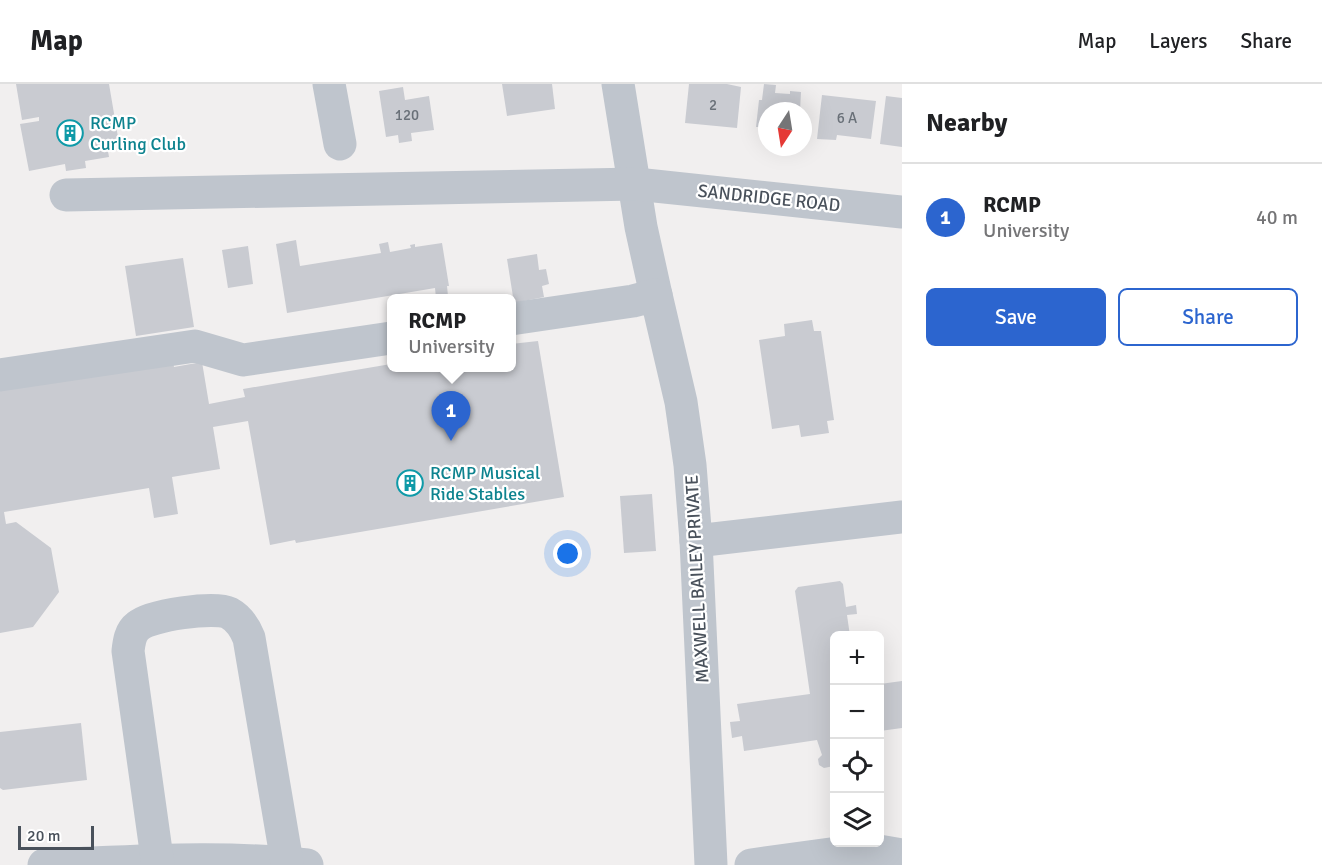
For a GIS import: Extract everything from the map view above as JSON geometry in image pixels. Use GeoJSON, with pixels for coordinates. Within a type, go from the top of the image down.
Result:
{"type":"FeatureCollection","features":[{"type":"Feature","properties":{"kind":"street"},"geometry":{"type":"LineString","coordinates":[[329,84],[340,144]]}},
{"type":"Feature","properties":{"kind":"street","name":"MAXWELL BAILEY PRIVATE"},"geometry":{"type":"LineString","coordinates":[[618,84],[641,226],[681,402],[690,465],[696,541],[711,865]]}},
{"type":"Feature","properties":{"kind":"street","name":"SANDRIDGE ROAD"},"geometry":{"type":"LineString","coordinates":[[66,195],[636,184],[902,212]]}},
{"type":"Feature","properties":{"kind":"street"},"geometry":{"type":"LineString","coordinates":[[516,318],[633,301],[656,295]]}},
{"type":"Feature","properties":{"kind":"street"},"geometry":{"type":"LineString","coordinates":[[0,375],[195,346],[243,360],[387,339]]}},
{"type":"Feature","properties":{"kind":"street"},"geometry":{"type":"LineString","coordinates":[[696,541],[902,517]]}},
{"type":"Feature","properties":{"kind":"street"},"geometry":{"type":"LineString","coordinates":[[44,865],[298,864],[249,638],[244,627],[230,613],[214,609],[154,618],[140,624],[133,631],[129,641],[128,651],[158,863]]}},
{"type":"Feature","properties":{"kind":"street"},"geometry":{"type":"LineString","coordinates":[[751,865],[867,849],[902,855]]}},
{"type":"Feature","properties":{"kind":"building","name":"RCMP Curling Club"},"geometry":{"type":"Polygon","coordinates":[[[16,84],[109,84],[119,143],[107,145],[109,157],[85,161],[86,168],[66,171],[65,164],[29,171],[20,124],[39,121],[39,117],[22,120],[16,84]]]}},
{"type":"Feature","properties":{"kind":"building"},"geometry":{"type":"Polygon","coordinates":[[[502,84],[552,84],[555,109],[507,116],[502,84]]]}},
{"type":"Feature","properties":{"kind":"building"},"geometry":{"type":"Polygon","coordinates":[[[689,84],[727,84],[741,87],[737,128],[685,123],[689,84]]]}},
{"type":"Feature","properties":{"kind":"building"},"geometry":{"type":"Polygon","coordinates":[[[764,84],[776,85],[775,93],[801,92],[800,102],[759,102],[762,100],[764,84]]]}},
{"type":"Feature","properties":{"kind":"building"},"geometry":{"type":"Polygon","coordinates":[[[403,87],[405,100],[429,96],[434,130],[411,133],[412,141],[399,143],[398,135],[386,137],[379,91],[403,87]]]}},
{"type":"Feature","properties":{"kind":"building"},"geometry":{"type":"Polygon","coordinates":[[[822,95],[876,101],[871,139],[837,135],[836,140],[817,139],[822,95]]]}},
{"type":"Feature","properties":{"kind":"building"},"geometry":{"type":"Polygon","coordinates":[[[886,96],[902,98],[902,147],[880,144],[886,96]]]}},
{"type":"Feature","properties":{"kind":"building"},"geometry":{"type":"Polygon","coordinates":[[[296,240],[300,266],[381,253],[379,244],[388,242],[390,252],[411,248],[410,245],[415,244],[415,247],[442,243],[449,286],[447,286],[448,294],[436,294],[435,288],[387,294],[387,296],[287,313],[276,244],[296,240]]]}},
{"type":"Feature","properties":{"kind":"building"},"geometry":{"type":"Polygon","coordinates":[[[248,246],[253,284],[228,288],[222,250],[248,246]]]}},
{"type":"Feature","properties":{"kind":"building"},"geometry":{"type":"Polygon","coordinates":[[[537,254],[539,270],[546,269],[549,284],[542,286],[544,297],[516,303],[507,259],[537,254]]]}},
{"type":"Feature","properties":{"kind":"building"},"geometry":{"type":"Polygon","coordinates":[[[183,258],[194,327],[136,336],[125,266],[183,258]]]}},
{"type":"Feature","properties":{"kind":"building"},"geometry":{"type":"Polygon","coordinates":[[[812,320],[814,331],[821,331],[834,420],[827,421],[829,433],[801,437],[799,425],[772,429],[759,340],[785,336],[784,324],[812,320]]]}},
{"type":"Feature","properties":{"kind":"building","name":"RCMP Musical Ride Stables"},"geometry":{"type":"Polygon","coordinates":[[[538,341],[564,497],[296,543],[295,540],[270,545],[248,421],[213,427],[220,469],[172,477],[178,514],[154,518],[149,488],[4,512],[6,524],[16,522],[51,548],[59,592],[33,627],[0,633],[0,388],[172,357],[174,367],[202,362],[209,404],[245,397],[243,389],[387,365],[387,372],[516,372],[516,343],[538,341]]]}},
{"type":"Feature","properties":{"kind":"building"},"geometry":{"type":"Polygon","coordinates":[[[652,494],[656,551],[624,553],[620,496],[652,494]]]}},
{"type":"Feature","properties":{"kind":"building"},"geometry":{"type":"Polygon","coordinates":[[[840,581],[843,584],[846,607],[856,605],[857,614],[847,615],[849,631],[830,631],[830,767],[824,768],[819,765],[818,759],[822,755],[817,740],[744,751],[742,736],[732,738],[730,722],[740,721],[737,704],[810,694],[795,591],[798,587],[840,581]]]}},
{"type":"Feature","properties":{"kind":"building"},"geometry":{"type":"Polygon","coordinates":[[[902,681],[902,728],[884,730],[884,683],[902,681]]]}},
{"type":"Feature","properties":{"kind":"building"},"geometry":{"type":"Polygon","coordinates":[[[81,723],[87,780],[3,790],[0,788],[0,732],[81,723]]]}},
{"type":"Feature","properties":{"kind":"place","name":"RCMP Curling Club"},"geometry":{"type":"Point","coordinates":[70,133]}},
{"type":"Feature","properties":{"kind":"place","name":"RCMP"},"geometry":{"type":"Point","coordinates":[451,441]}},
{"type":"Feature","properties":{"kind":"place","name":"RCMP Musical Ride Stables"},"geometry":{"type":"Point","coordinates":[410,483]}}]}
